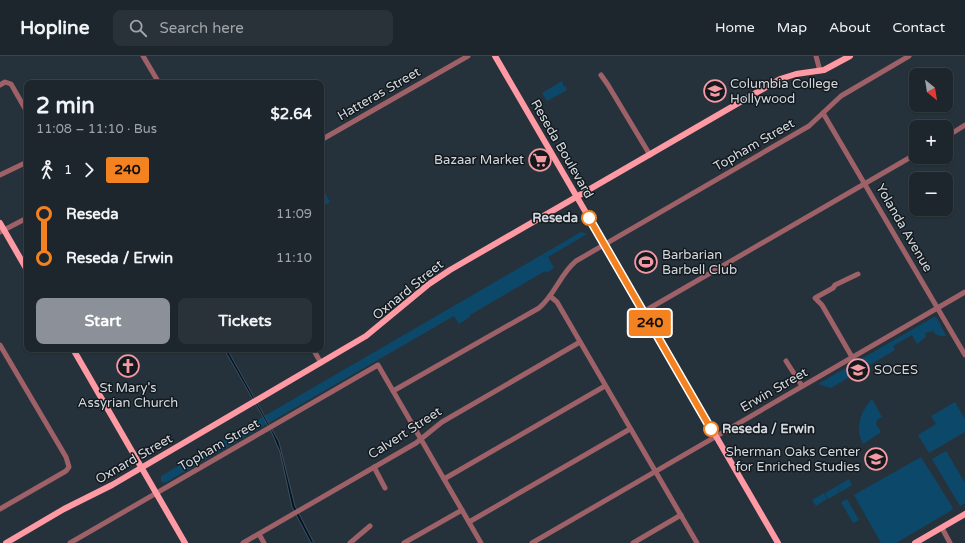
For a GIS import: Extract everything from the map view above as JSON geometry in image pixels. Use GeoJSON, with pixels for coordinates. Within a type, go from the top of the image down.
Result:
{"type":"FeatureCollection","features":[{"type":"Feature","properties":{"kind":"main road","name":"Reseda Boulevard"},"geometry":{"type":"LineString","coordinates":[[495,56],[778,543]]}},
{"type":"Feature","properties":{"kind":"main road","name":"Oxnard Street"},"geometry":{"type":"LineString","coordinates":[[6,543],[141,468],[375,330],[429,284],[450,270],[783,78],[820,71],[850,56]]}},
{"type":"Feature","properties":{"kind":"main road"},"geometry":{"type":"LineString","coordinates":[[0,223],[2,231],[24,265]]}},
{"type":"Feature","properties":{"kind":"main road"},"geometry":{"type":"LineString","coordinates":[[75,352],[185,543]]}},
{"type":"Feature","properties":{"kind":"main road"},"geometry":{"type":"LineString","coordinates":[[916,543],[965,514]]}},
{"type":"Feature","properties":{"kind":"street"},"geometry":{"type":"LineString","coordinates":[[143,56],[157,80]]}},
{"type":"Feature","properties":{"kind":"street","name":"Hatteras Street"},"geometry":{"type":"LineString","coordinates":[[324,138],[468,56]]}},
{"type":"Feature","properties":{"kind":"street"},"geometry":{"type":"LineString","coordinates":[[816,56],[820,71]]}},
{"type":"Feature","properties":{"kind":"street","name":"Topham Street"},"geometry":{"type":"LineString","coordinates":[[70,543],[378,365],[393,392],[539,308],[550,296],[568,267],[604,244],[809,126],[841,96],[910,56]]}},
{"type":"Feature","properties":{"kind":"street"},"geometry":{"type":"LineString","coordinates":[[601,76],[608,85],[650,155]]}},
{"type":"Feature","properties":{"kind":"street"},"geometry":{"type":"LineString","coordinates":[[0,85],[5,82],[9,83],[24,107]]}},
{"type":"Feature","properties":{"kind":"street","name":"Yolanda Avenue"},"geometry":{"type":"LineString","coordinates":[[823,113],[965,355]]}},
{"type":"Feature","properties":{"kind":"street"},"geometry":{"type":"LineString","coordinates":[[953,133],[965,126]]}},
{"type":"Feature","properties":{"kind":"street"},"geometry":{"type":"LineString","coordinates":[[644,312],[909,158]]}},
{"type":"Feature","properties":{"kind":"street"},"geometry":{"type":"LineString","coordinates":[[0,175],[24,163]]}},
{"type":"Feature","properties":{"kind":"street"},"geometry":{"type":"LineString","coordinates":[[2,231],[24,220]]}},
{"type":"Feature","properties":{"kind":"street"},"geometry":{"type":"LineString","coordinates":[[852,357],[822,305],[814,298],[839,282],[858,274]]}},
{"type":"Feature","properties":{"kind":"street","name":"Erwin Street"},"geometry":{"type":"LineString","coordinates":[[532,543],[965,292]]}},
{"type":"Feature","properties":{"kind":"street"},"geometry":{"type":"LineString","coordinates":[[550,296],[557,302],[697,543]]}},
{"type":"Feature","properties":{"kind":"street","name":"Calvert Street"},"geometry":{"type":"LineString","coordinates":[[243,543],[421,440],[442,422],[580,342]]}},
{"type":"Feature","properties":{"kind":"street"},"geometry":{"type":"LineString","coordinates":[[0,345],[66,457],[69,467],[66,471],[0,509]]}},
{"type":"Feature","properties":{"kind":"street"},"geometry":{"type":"LineString","coordinates":[[315,352],[321,363]]}},
{"type":"Feature","properties":{"kind":"street"},"geometry":{"type":"LineString","coordinates":[[786,361],[802,386]]}},
{"type":"Feature","properties":{"kind":"street"},"geometry":{"type":"LineString","coordinates":[[444,479],[605,386]]}},
{"type":"Feature","properties":{"kind":"street"},"geometry":{"type":"LineString","coordinates":[[393,392],[481,543]]}},
{"type":"Feature","properties":{"kind":"street"},"geometry":{"type":"LineString","coordinates":[[469,522],[630,429]]}},
{"type":"Feature","properties":{"kind":"street"},"geometry":{"type":"LineString","coordinates":[[374,467],[385,488]]}},
{"type":"Feature","properties":{"kind":"street"},"geometry":{"type":"LineString","coordinates":[[404,543],[462,510]]}},
{"type":"Feature","properties":{"kind":"street"},"geometry":{"type":"LineString","coordinates":[[633,543],[681,515]]}},
{"type":"Feature","properties":{"kind":"street"},"geometry":{"type":"LineString","coordinates":[[350,543],[370,526]]}},
{"type":"Feature","properties":{"kind":"street"},"geometry":{"type":"LineString","coordinates":[[942,528],[950,543]]}},
{"type":"Feature","properties":{"kind":"street"},"geometry":{"type":"LineString","coordinates":[[259,534],[264,543]]}},
{"type":"Feature","properties":{"kind":"shaded area"},"geometry":{"type":"Polygon","coordinates":[[[562,81],[567,90],[547,101],[542,93],[562,81]]]}},
{"type":"Feature","properties":{"kind":"shaded area"},"geometry":{"type":"Polygon","coordinates":[[[324,191],[330,202],[324,205],[324,191]]]}},
{"type":"Feature","properties":{"kind":"shaded area"},"geometry":{"type":"Polygon","coordinates":[[[581,232],[587,234],[548,257],[554,268],[546,273],[545,271],[470,315],[470,317],[459,324],[454,316],[165,483],[161,482],[161,476],[581,232]]]}},
{"type":"Feature","properties":{"kind":"shaded area"},"geometry":{"type":"Polygon","coordinates":[[[934,317],[937,318],[946,336],[935,334],[934,331],[925,333],[926,337],[917,344],[912,335],[893,346],[895,350],[831,388],[818,384],[934,317]]]}},
{"type":"Feature","properties":{"kind":"shaded area"},"geometry":{"type":"Polygon","coordinates":[[[226,352],[229,352],[279,442],[295,506],[314,543],[311,543],[292,507],[280,452],[271,431],[226,352]]]}},
{"type":"Feature","properties":{"kind":"shaded area"},"geometry":{"type":"Polygon","coordinates":[[[872,399],[882,417],[877,420],[876,424],[881,432],[863,444],[859,432],[860,420],[864,409],[872,399]]]}},
{"type":"Feature","properties":{"kind":"shaded area"},"geometry":{"type":"Polygon","coordinates":[[[955,402],[965,419],[965,432],[929,453],[918,435],[936,424],[931,416],[955,402]]]}},
{"type":"Feature","properties":{"kind":"shaded area"},"geometry":{"type":"Polygon","coordinates":[[[946,451],[965,483],[965,503],[960,506],[932,459],[946,451]]]}},
{"type":"Feature","properties":{"kind":"shaded area"},"geometry":{"type":"Polygon","coordinates":[[[921,457],[953,508],[896,543],[881,543],[854,495],[921,457]]]}},
{"type":"Feature","properties":{"kind":"shaded area"},"geometry":{"type":"Polygon","coordinates":[[[849,479],[852,485],[841,492],[837,486],[849,479]]]}},
{"type":"Feature","properties":{"kind":"shaded area"},"geometry":{"type":"Polygon","coordinates":[[[837,486],[840,492],[828,499],[825,493],[837,486]]]}},
{"type":"Feature","properties":{"kind":"shaded area"},"geometry":{"type":"Polygon","coordinates":[[[824,493],[827,499],[816,506],[812,500],[824,493]]]}},
{"type":"Feature","properties":{"kind":"shaded area"},"geometry":{"type":"Polygon","coordinates":[[[847,499],[859,520],[853,523],[841,502],[847,499]]]}},
{"type":"Feature","properties":{"kind":"bus line","name":"240"},"geometry":{"type":"LineString","coordinates":[[589,218],[711,429]]}},
{"type":"Feature","properties":{"kind":"place","name":"Columbia College Hollywood"},"geometry":{"type":"Point","coordinates":[715,91]}},
{"type":"Feature","properties":{"kind":"place","name":"Bazaar Market"},"geometry":{"type":"Point","coordinates":[540,160]}},
{"type":"Feature","properties":{"kind":"place","name":"Reseda"},"geometry":{"type":"Point","coordinates":[589,218]}},
{"type":"Feature","properties":{"kind":"place","name":"Barbarian Barbell Club"},"geometry":{"type":"Point","coordinates":[646,262]}},
{"type":"Feature","properties":{"kind":"place","name":"St Mary's Assyrian Church"},"geometry":{"type":"Point","coordinates":[128,366]}},
{"type":"Feature","properties":{"kind":"place","name":"SOCES"},"geometry":{"type":"Point","coordinates":[858,370]}},
{"type":"Feature","properties":{"kind":"place","name":"Reseda / Erwin"},"geometry":{"type":"Point","coordinates":[711,429]}},
{"type":"Feature","properties":{"kind":"place","name":"Sherman Oaks Center for Enriched Studies"},"geometry":{"type":"Point","coordinates":[876,459]}}]}
